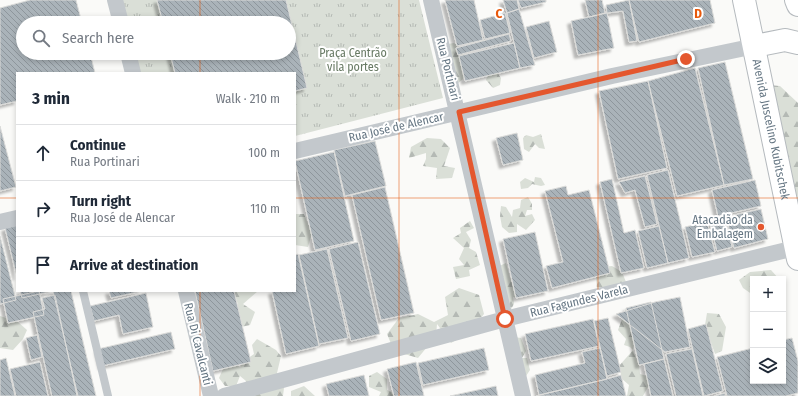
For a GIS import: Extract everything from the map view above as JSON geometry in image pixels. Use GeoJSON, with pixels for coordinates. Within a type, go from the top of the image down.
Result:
{"type":"FeatureCollection","features":[{"type":"Feature","properties":{"kind":"main road","name":"Avenida Juscelino Kubitschek"},"geometry":{"type":"LineString","coordinates":[[744,0],[755,46],[797,253]]}},
{"type":"Feature","properties":{"kind":"main road"},"geometry":{"type":"LineString","coordinates":[[796,0],[798,5]]}},
{"type":"Feature","properties":{"kind":"main road"},"geometry":{"type":"LineString","coordinates":[[755,46],[785,40],[798,43]]}},
{"type":"Feature","properties":{"kind":"street"},"geometry":{"type":"LineString","coordinates":[[115,0],[119,16]]}},
{"type":"Feature","properties":{"kind":"street","name":"Rua Portinari"},"geometry":{"type":"LineString","coordinates":[[431,0],[459,112],[523,396]]}},
{"type":"Feature","properties":{"kind":"street","name":"Rua José de Alencar"},"geometry":{"type":"LineString","coordinates":[[296,151],[612,76],[755,46]]}},
{"type":"Feature","properties":{"kind":"street"},"geometry":{"type":"LineString","coordinates":[[130,60],[133,72]]}},
{"type":"Feature","properties":{"kind":"street"},"geometry":{"type":"LineString","coordinates":[[0,222],[16,218]]}},
{"type":"Feature","properties":{"kind":"street","name":"Rua Fagundes Varela"},"geometry":{"type":"LineString","coordinates":[[224,396],[505,319],[797,253]]}},
{"type":"Feature","properties":{"kind":"street","name":"Rua Di Cavalcanti"},"geometry":{"type":"LineString","coordinates":[[186,292],[211,396]]}},
{"type":"Feature","properties":{"kind":"lane"},"geometry":{"type":"LineString","coordinates":[[83,292],[108,396]]}},
{"type":"Feature","properties":{"kind":"green space","name":"Praça Centrão vila portes"},"geometry":{"type":"Polygon","coordinates":[[[122,0],[419,0],[443,98],[296,136],[296,72],[137,72],[134,60],[296,60],[296,16],[125,16],[122,0]]]}},
{"type":"Feature","properties":{"kind":"green space"},"geometry":{"type":"Polygon","coordinates":[[[454,43],[464,50],[462,57],[468,75],[457,84],[442,45],[454,43]]]}},
{"type":"Feature","properties":{"kind":"green space"},"geometry":{"type":"Polygon","coordinates":[[[494,68],[501,78],[500,85],[493,88],[486,80],[489,70],[494,68]]]}},
{"type":"Feature","properties":{"kind":"green space"},"geometry":{"type":"Polygon","coordinates":[[[769,85],[780,86],[798,103],[798,211],[769,85]]]}},
{"type":"Feature","properties":{"kind":"green space"},"geometry":{"type":"Polygon","coordinates":[[[541,134],[545,149],[539,148],[535,144],[529,152],[524,149],[523,138],[526,135],[533,137],[541,134]]]}},
{"type":"Feature","properties":{"kind":"green space"},"geometry":{"type":"Polygon","coordinates":[[[427,138],[441,139],[450,148],[444,166],[455,168],[452,178],[436,179],[437,168],[423,166],[426,159],[426,153],[409,158],[411,147],[427,138]]]}},
{"type":"Feature","properties":{"kind":"green space"},"geometry":{"type":"Polygon","coordinates":[[[535,177],[541,178],[545,185],[541,186],[532,184],[528,188],[521,189],[520,182],[525,178],[534,182],[535,177]]]}},
{"type":"Feature","properties":{"kind":"green space"},"geometry":{"type":"Polygon","coordinates":[[[528,197],[532,204],[532,210],[527,210],[525,216],[532,214],[535,220],[526,230],[517,224],[517,232],[509,233],[502,227],[500,216],[501,206],[506,207],[512,217],[513,210],[520,208],[521,200],[528,197]]]}},
{"type":"Feature","properties":{"kind":"green space"},"geometry":{"type":"Polygon","coordinates":[[[296,214],[304,214],[312,233],[308,247],[296,245],[296,214]]]}},
{"type":"Feature","properties":{"kind":"green space"},"geometry":{"type":"Polygon","coordinates":[[[470,221],[474,228],[466,232],[471,240],[469,248],[476,252],[480,265],[469,270],[470,276],[456,279],[453,267],[464,265],[459,259],[464,248],[453,238],[461,233],[460,228],[470,221]]]}},
{"type":"Feature","properties":{"kind":"green space"},"geometry":{"type":"Polygon","coordinates":[[[506,263],[516,298],[513,297],[514,304],[510,311],[497,267],[506,263]]]}},
{"type":"Feature","properties":{"kind":"green space"},"geometry":{"type":"Polygon","coordinates":[[[612,266],[622,272],[626,282],[597,291],[596,275],[602,267],[612,266]]]}},
{"type":"Feature","properties":{"kind":"green space"},"geometry":{"type":"Polygon","coordinates":[[[771,270],[776,276],[750,276],[750,293],[743,288],[739,280],[750,272],[771,270]]]}},
{"type":"Feature","properties":{"kind":"green space"},"geometry":{"type":"Polygon","coordinates":[[[459,288],[479,295],[484,314],[477,323],[461,337],[451,343],[437,324],[436,336],[418,358],[394,351],[387,334],[399,318],[418,314],[434,322],[448,315],[445,297],[459,288]]]}},
{"type":"Feature","properties":{"kind":"green space"},"geometry":{"type":"Polygon","coordinates":[[[234,292],[257,292],[243,304],[255,312],[250,325],[236,328],[230,313],[238,305],[234,292]]]}},
{"type":"Feature","properties":{"kind":"green space"},"geometry":{"type":"Polygon","coordinates":[[[626,308],[634,344],[633,350],[624,345],[626,339],[618,330],[626,308]]]}},
{"type":"Feature","properties":{"kind":"green space"},"geometry":{"type":"Polygon","coordinates":[[[707,313],[719,314],[726,327],[722,351],[715,354],[705,325],[707,313]]]}},
{"type":"Feature","properties":{"kind":"green space"},"geometry":{"type":"Polygon","coordinates":[[[0,316],[18,322],[27,330],[23,339],[13,350],[0,348],[0,316]]]}},
{"type":"Feature","properties":{"kind":"green space"},"geometry":{"type":"Polygon","coordinates":[[[514,337],[521,338],[526,351],[522,358],[527,358],[530,370],[526,376],[514,337]]]}},
{"type":"Feature","properties":{"kind":"green space"},"geometry":{"type":"Polygon","coordinates":[[[257,339],[276,350],[281,356],[277,373],[284,388],[283,396],[242,396],[246,381],[240,376],[236,386],[225,386],[219,378],[225,364],[233,362],[240,367],[244,361],[254,354],[252,345],[257,339]]]}},
{"type":"Feature","properties":{"kind":"green space"},"geometry":{"type":"Polygon","coordinates":[[[633,350],[639,365],[640,374],[647,376],[649,385],[643,396],[627,396],[629,385],[622,379],[619,366],[633,350]]]}},
{"type":"Feature","properties":{"kind":"green space"},"geometry":{"type":"Polygon","coordinates":[[[377,372],[387,379],[387,390],[397,394],[397,396],[379,396],[381,392],[369,387],[369,376],[377,372]]]}},
{"type":"Feature","properties":{"kind":"green space"},"geometry":{"type":"Polygon","coordinates":[[[304,386],[315,396],[291,396],[291,391],[304,386]]]}},
{"type":"Feature","properties":{"kind":"building"},"geometry":{"type":"Polygon","coordinates":[[[30,0],[76,0],[80,16],[16,16],[16,60],[92,60],[95,72],[16,72],[16,101],[0,105],[0,8],[30,0]]]}},
{"type":"Feature","properties":{"kind":"building"},"geometry":{"type":"Polygon","coordinates":[[[157,0],[286,0],[290,16],[161,16],[157,0]]]}},
{"type":"Feature","properties":{"kind":"building"},"geometry":{"type":"Polygon","coordinates":[[[445,0],[474,0],[483,40],[457,46],[445,0]]]}},
{"type":"Feature","properties":{"kind":"building"},"geometry":{"type":"Polygon","coordinates":[[[503,0],[517,0],[519,9],[507,13],[503,0]]]}},
{"type":"Feature","properties":{"kind":"building"},"geometry":{"type":"Polygon","coordinates":[[[518,0],[546,0],[546,2],[521,8],[518,0]]]}},
{"type":"Feature","properties":{"kind":"building"},"geometry":{"type":"Polygon","coordinates":[[[585,0],[602,0],[605,13],[589,17],[585,0]]]}},
{"type":"Feature","properties":{"kind":"building"},"geometry":{"type":"Polygon","coordinates":[[[629,0],[637,41],[629,42],[623,11],[607,13],[606,5],[629,0]]]}},
{"type":"Feature","properties":{"kind":"building"},"geometry":{"type":"Polygon","coordinates":[[[629,0],[710,0],[715,23],[639,42],[629,0]]]}},
{"type":"Feature","properties":{"kind":"building"},"geometry":{"type":"Polygon","coordinates":[[[519,9],[535,65],[520,68],[507,13],[519,9]]]}},
{"type":"Feature","properties":{"kind":"building"},"geometry":{"type":"Polygon","coordinates":[[[505,13],[510,33],[485,39],[480,20],[505,13]]]}},
{"type":"Feature","properties":{"kind":"building"},"geometry":{"type":"Polygon","coordinates":[[[607,13],[614,48],[578,55],[571,21],[607,13]]]}},
{"type":"Feature","properties":{"kind":"building"},"geometry":{"type":"Polygon","coordinates":[[[549,21],[557,52],[534,58],[526,27],[549,21]]]}},
{"type":"Feature","properties":{"kind":"building"},"geometry":{"type":"Polygon","coordinates":[[[509,34],[511,41],[458,55],[456,48],[509,34]]]}},
{"type":"Feature","properties":{"kind":"building"},"geometry":{"type":"Polygon","coordinates":[[[296,42],[307,88],[296,91],[296,72],[175,72],[172,60],[296,60],[296,42]]]}},
{"type":"Feature","properties":{"kind":"building"},"geometry":{"type":"Polygon","coordinates":[[[514,43],[520,68],[465,81],[459,56],[514,43]]]}},
{"type":"Feature","properties":{"kind":"building"},"geometry":{"type":"Polygon","coordinates":[[[725,62],[753,179],[724,185],[698,68],[725,62]]]}},
{"type":"Feature","properties":{"kind":"building"},"geometry":{"type":"Polygon","coordinates":[[[695,68],[724,185],[677,196],[648,81],[695,68]]]}},
{"type":"Feature","properties":{"kind":"building"},"geometry":{"type":"Polygon","coordinates":[[[648,81],[667,168],[618,179],[599,91],[648,81]]]}},
{"type":"Feature","properties":{"kind":"building"},"geometry":{"type":"Polygon","coordinates":[[[0,126],[16,187],[0,191],[0,126]]]}},
{"type":"Feature","properties":{"kind":"building"},"geometry":{"type":"Polygon","coordinates":[[[517,133],[523,160],[503,165],[496,138],[517,133]]]}},
{"type":"Feature","properties":{"kind":"building"},"geometry":{"type":"Polygon","coordinates":[[[375,141],[386,186],[345,196],[334,150],[375,141]]]}},
{"type":"Feature","properties":{"kind":"building"},"geometry":{"type":"Polygon","coordinates":[[[334,152],[354,241],[315,250],[296,161],[334,152]]]}},
{"type":"Feature","properties":{"kind":"building"},"geometry":{"type":"Polygon","coordinates":[[[668,170],[689,258],[668,263],[647,175],[668,170]]]}},
{"type":"Feature","properties":{"kind":"building"},"geometry":{"type":"Polygon","coordinates":[[[645,176],[657,224],[645,227],[635,190],[625,193],[619,182],[645,176]]]}},
{"type":"Feature","properties":{"kind":"building"},"geometry":{"type":"Polygon","coordinates":[[[612,179],[624,233],[635,230],[644,268],[621,273],[600,182],[612,179]]]}},
{"type":"Feature","properties":{"kind":"building"},"geometry":{"type":"Polygon","coordinates":[[[755,180],[761,206],[718,216],[712,190],[755,180]]]}},
{"type":"Feature","properties":{"kind":"building"},"geometry":{"type":"Polygon","coordinates":[[[566,186],[568,195],[589,190],[610,273],[552,288],[546,266],[563,262],[545,191],[566,186]]]}},
{"type":"Feature","properties":{"kind":"building"},"geometry":{"type":"Polygon","coordinates":[[[385,187],[414,313],[381,320],[352,195],[385,187]]]}},
{"type":"Feature","properties":{"kind":"building"},"geometry":{"type":"Polygon","coordinates":[[[761,209],[768,239],[734,248],[726,217],[761,209]]]}},
{"type":"Feature","properties":{"kind":"building"},"geometry":{"type":"Polygon","coordinates":[[[725,218],[732,247],[717,251],[710,222],[725,218]]]}},
{"type":"Feature","properties":{"kind":"building"},"geometry":{"type":"Polygon","coordinates":[[[707,222],[715,252],[692,257],[685,227],[707,222]]]}},
{"type":"Feature","properties":{"kind":"building"},"geometry":{"type":"Polygon","coordinates":[[[16,225],[16,273],[5,228],[16,225]]]}},
{"type":"Feature","properties":{"kind":"building"},"geometry":{"type":"Polygon","coordinates":[[[659,226],[668,263],[647,268],[638,231],[659,226]]]}},
{"type":"Feature","properties":{"kind":"building"},"geometry":{"type":"Polygon","coordinates":[[[535,232],[548,291],[516,298],[503,239],[535,232]]]}},
{"type":"Feature","properties":{"kind":"building"},"geometry":{"type":"Polygon","coordinates":[[[0,236],[16,300],[0,304],[0,236]]]}},
{"type":"Feature","properties":{"kind":"building"},"geometry":{"type":"Polygon","coordinates":[[[358,242],[380,334],[351,341],[329,249],[358,242]]]}},
{"type":"Feature","properties":{"kind":"building"},"geometry":{"type":"Polygon","coordinates":[[[327,249],[348,338],[319,344],[299,255],[327,249]]]}},
{"type":"Feature","properties":{"kind":"building"},"geometry":{"type":"Polygon","coordinates":[[[298,254],[319,346],[286,354],[272,292],[296,292],[296,255],[298,254]]]}},
{"type":"Feature","properties":{"kind":"building"},"geometry":{"type":"Polygon","coordinates":[[[20,292],[49,292],[22,298],[20,292]]]}},
{"type":"Feature","properties":{"kind":"building"},"geometry":{"type":"Polygon","coordinates":[[[39,292],[44,315],[8,323],[3,299],[39,292]]]}},
{"type":"Feature","properties":{"kind":"building"},"geometry":{"type":"Polygon","coordinates":[[[53,292],[71,292],[96,396],[78,396],[53,292]]]}},
{"type":"Feature","properties":{"kind":"building"},"geometry":{"type":"Polygon","coordinates":[[[109,292],[138,292],[111,298],[109,292]]]}},
{"type":"Feature","properties":{"kind":"building"},"geometry":{"type":"Polygon","coordinates":[[[195,292],[234,292],[251,362],[213,371],[195,292]]]}},
{"type":"Feature","properties":{"kind":"building"},"geometry":{"type":"Polygon","coordinates":[[[146,293],[153,327],[123,334],[119,315],[94,321],[90,306],[146,293]]]}},
{"type":"Feature","properties":{"kind":"building"},"geometry":{"type":"Polygon","coordinates":[[[55,295],[77,396],[52,396],[33,312],[45,309],[42,298],[55,295]]]}},
{"type":"Feature","properties":{"kind":"building"},"geometry":{"type":"Polygon","coordinates":[[[680,297],[690,347],[665,352],[616,314],[655,302],[680,297]]]}},
{"type":"Feature","properties":{"kind":"building"},"geometry":{"type":"Polygon","coordinates":[[[651,302],[664,359],[639,365],[626,308],[651,302]]]}},
{"type":"Feature","properties":{"kind":"building"},"geometry":{"type":"Polygon","coordinates":[[[608,318],[621,372],[607,376],[594,321],[608,318]]]}},
{"type":"Feature","properties":{"kind":"building"},"geometry":{"type":"Polygon","coordinates":[[[593,319],[599,346],[531,361],[525,334],[593,319]]]}},
{"type":"Feature","properties":{"kind":"building"},"geometry":{"type":"Polygon","coordinates":[[[706,324],[723,391],[704,396],[688,329],[706,324]]]}},
{"type":"Feature","properties":{"kind":"building"},"geometry":{"type":"Polygon","coordinates":[[[171,332],[175,349],[102,366],[98,349],[171,332]]]}},
{"type":"Feature","properties":{"kind":"building"},"geometry":{"type":"Polygon","coordinates":[[[37,335],[42,357],[31,360],[26,338],[37,335]]]}},
{"type":"Feature","properties":{"kind":"building"},"geometry":{"type":"Polygon","coordinates":[[[792,338],[798,361],[798,393],[786,396],[727,396],[717,357],[750,349],[750,384],[786,384],[786,339],[792,338]]]}},
{"type":"Feature","properties":{"kind":"building"},"geometry":{"type":"Polygon","coordinates":[[[484,348],[489,370],[423,385],[418,363],[484,348]]]}},
{"type":"Feature","properties":{"kind":"building"},"geometry":{"type":"Polygon","coordinates":[[[600,348],[607,379],[539,395],[535,375],[585,363],[582,352],[600,348]]]}},
{"type":"Feature","properties":{"kind":"building"},"geometry":{"type":"Polygon","coordinates":[[[692,349],[703,396],[676,396],[666,354],[692,349]]]}},
{"type":"Feature","properties":{"kind":"building"},"geometry":{"type":"Polygon","coordinates":[[[6,358],[15,396],[0,396],[0,360],[6,358]]]}},
{"type":"Feature","properties":{"kind":"building"},"geometry":{"type":"Polygon","coordinates":[[[664,359],[673,396],[651,396],[644,364],[664,359]]]}},
{"type":"Feature","properties":{"kind":"building"},"geometry":{"type":"Polygon","coordinates":[[[40,362],[48,396],[16,396],[10,369],[40,362]]]}},
{"type":"Feature","properties":{"kind":"building"},"geometry":{"type":"Polygon","coordinates":[[[416,362],[424,396],[394,396],[387,369],[416,362]]]}},
{"type":"Feature","properties":{"kind":"building"},"geometry":{"type":"Polygon","coordinates":[[[364,375],[369,396],[329,396],[326,384],[364,375]]]}},
{"type":"Feature","properties":{"kind":"building"},"geometry":{"type":"Polygon","coordinates":[[[621,375],[626,396],[536,396],[607,379],[621,375]]]}},
{"type":"Feature","properties":{"kind":"building"},"geometry":{"type":"Polygon","coordinates":[[[496,386],[498,396],[450,396],[496,386]]]}},
{"type":"Feature","properties":{"kind":"building"},"geometry":{"type":"Polygon","coordinates":[[[725,393],[725,396],[714,396],[725,393]]]}},
{"type":"Feature","properties":{"kind":"place","name":"Atacadão da Embalagem"},"geometry":{"type":"Point","coordinates":[761,227]}},
{"type":"Feature","properties":{"kind":"route"},"geometry":{"type":"LineString","coordinates":[[505,319],[459,112],[686,59]]}}]}
